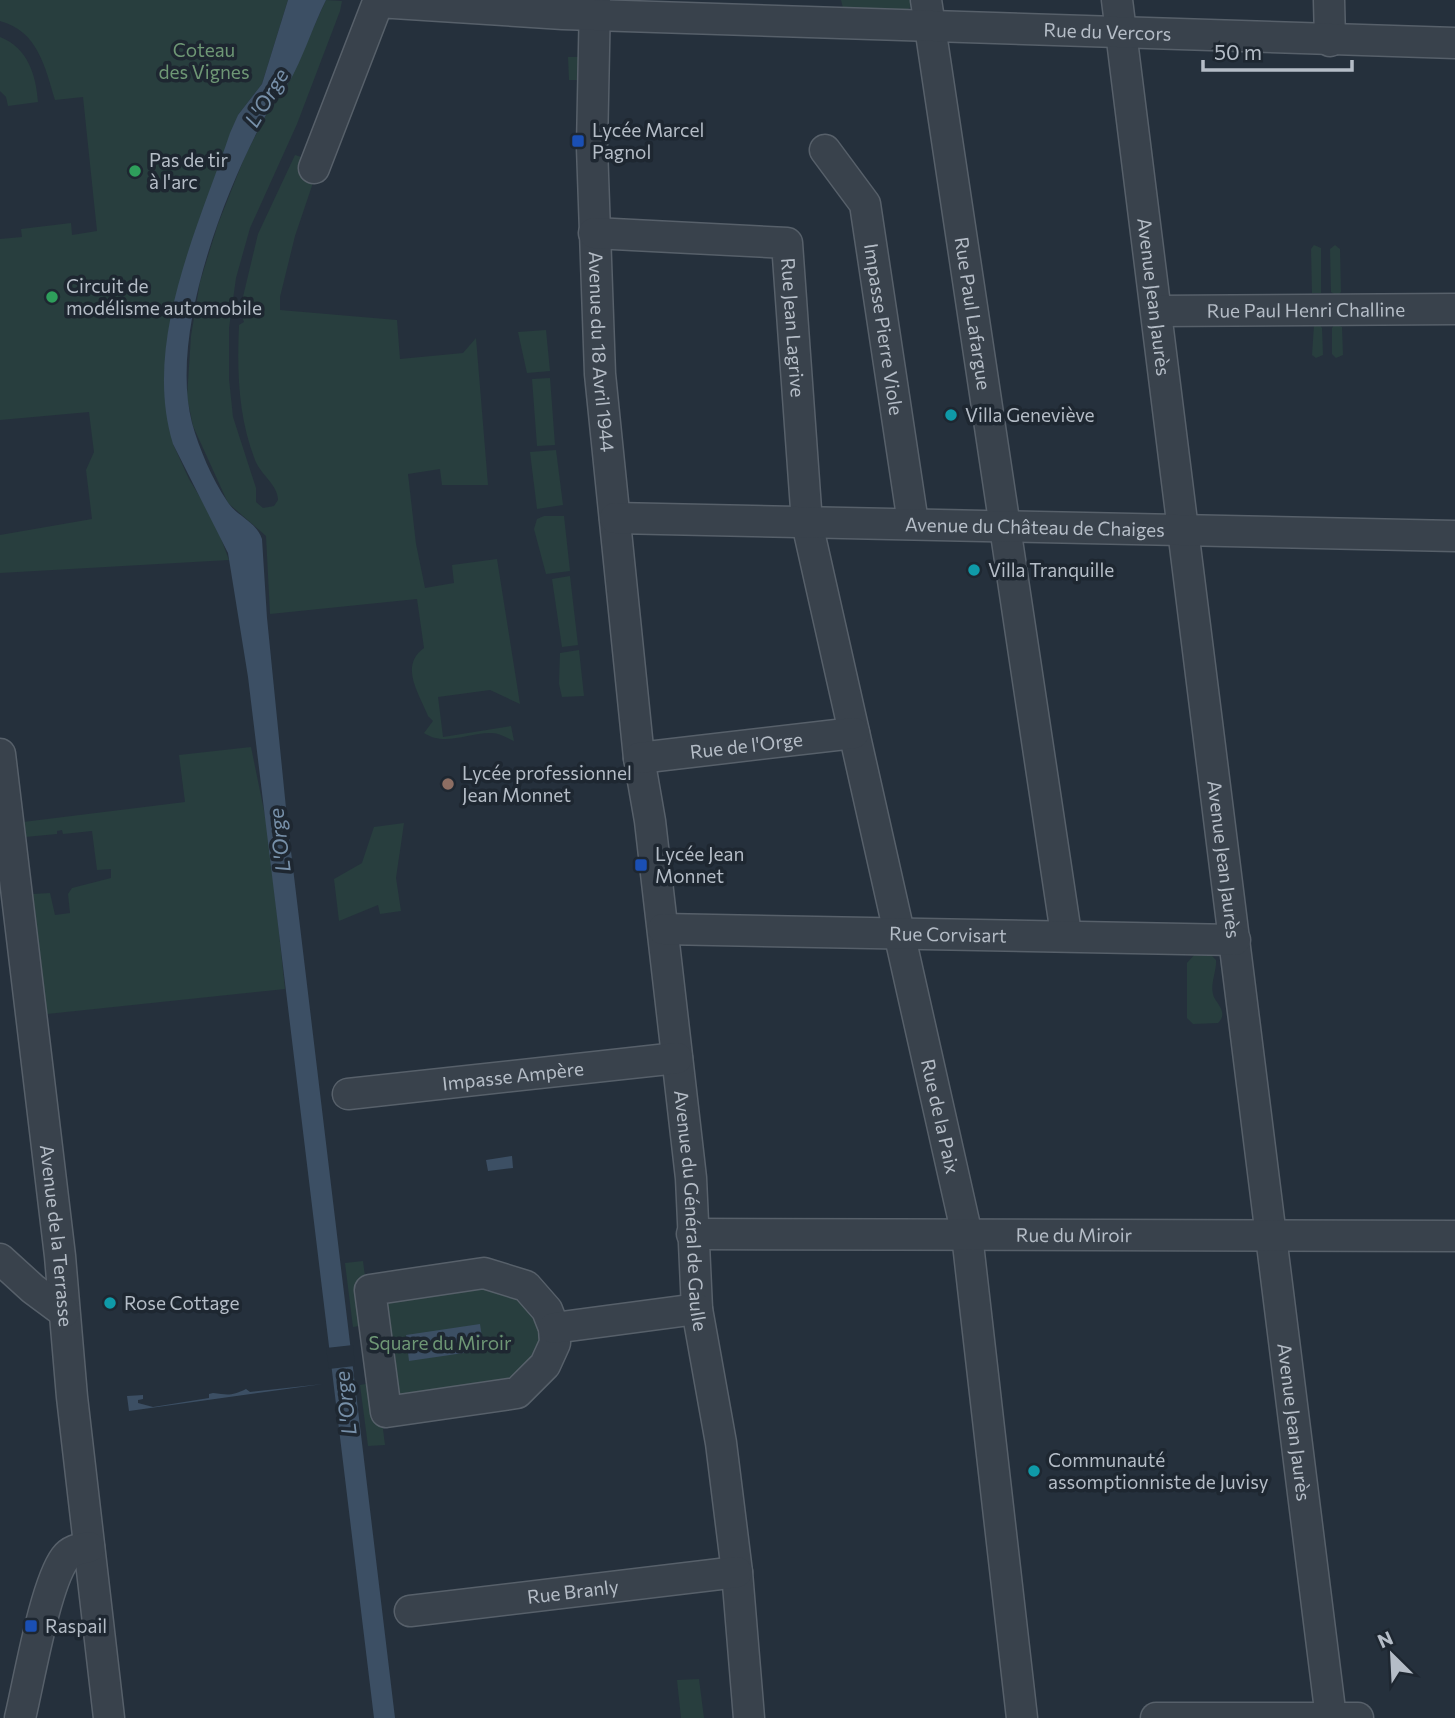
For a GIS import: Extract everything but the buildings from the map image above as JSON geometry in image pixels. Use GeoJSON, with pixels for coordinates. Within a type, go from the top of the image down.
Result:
{"type":"FeatureCollection","features":[{"type":"Feature","properties":{"kind":"street","name":"Avenue Jean Jaurès"},"geometry":{"type":"LineString","coordinates":[[1117,0],[1331,1718]]}},
{"type":"Feature","properties":{"kind":"street"},"geometry":{"type":"LineString","coordinates":[[1329,0],[1330,41]]}},
{"type":"Feature","properties":{"kind":"street","name":"Rue du Vercors"},"geometry":{"type":"LineString","coordinates":[[314,168],[378,2],[927,13],[1121,32],[1330,41],[1455,43]]}},
{"type":"Feature","properties":{"kind":"street","name":"Avenue du 18 Avril 1944"},"geometry":{"type":"LineString","coordinates":[[594,7],[594,233],[600,373],[634,703]]}},
{"type":"Feature","properties":{"kind":"street","name":"Rue Paul Lafargue"},"geometry":{"type":"LineString","coordinates":[[927,13],[1066,934]]}},
{"type":"Feature","properties":{"kind":"street","name":"Impasse Pierre Viole"},"geometry":{"type":"LineString","coordinates":[[825,150],[865,204],[913,523]]}},
{"type":"Feature","properties":{"kind":"street","name":"Rue Jean Lagrive"},"geometry":{"type":"LineString","coordinates":[[594,233],[788,243],[807,523]]}},
{"type":"Feature","properties":{"kind":"street","name":"Rue Paul Henri Challine"},"geometry":{"type":"LineString","coordinates":[[1157,311],[1455,309]]}},
{"type":"Feature","properties":{"kind":"street","name":"Avenue du Château de Chaiges"},"geometry":{"type":"LineString","coordinates":[[615,518],[1455,536]]}},
{"type":"Feature","properties":{"kind":"street","name":"Rue de la Paix"},"geometry":{"type":"LineString","coordinates":[[807,523],[967,1234],[1022,1718]]}},
{"type":"Feature","properties":{"kind":"street","name":"Avenue du Général de Gaulle"},"geometry":{"type":"LineString","coordinates":[[634,703],[691,1178],[697,1309],[704,1361],[717,1413],[737,1572],[749,1718]]}},
{"type":"Feature","properties":{"kind":"street","name":"Rue de l'Orge"},"geometry":{"type":"LineString","coordinates":[[639,758],[854,733]]}},
{"type":"Feature","properties":{"kind":"street","name":"Avenue de la Terrasse"},"geometry":{"type":"LineString","coordinates":[[0,754],[109,1718]]}},
{"type":"Feature","properties":{"kind":"street","name":"Rue Corvisart"},"geometry":{"type":"LineString","coordinates":[[663,929],[1066,934],[1235,940]]}},
{"type":"Feature","properties":{"kind":"street","name":"Impasse Ampère"},"geometry":{"type":"LineString","coordinates":[[348,1094],[677,1058]]}},
{"type":"Feature","properties":{"kind":"street","name":"Rue du Miroir"},"geometry":{"type":"LineString","coordinates":[[692,1234],[1455,1236]]}},
{"type":"Feature","properties":{"kind":"street"},"geometry":{"type":"LineString","coordinates":[[0,1259],[64,1312]]}},
{"type":"Feature","properties":{"kind":"street"},"geometry":{"type":"LineString","coordinates":[[484,1273],[497,1275],[526,1286],[538,1297],[554,1328],[552,1353],[538,1374],[517,1393],[386,1412],[370,1290],[484,1273]]}},
{"type":"Feature","properties":{"kind":"street"},"geometry":{"type":"LineString","coordinates":[[554,1328],[697,1309]]}},
{"type":"Feature","properties":{"kind":"street"},"geometry":{"type":"LineString","coordinates":[[20,1718],[51,1586],[65,1558],[74,1550],[89,1547]]}},
{"type":"Feature","properties":{"kind":"street","name":"Rue Branly"},"geometry":{"type":"LineString","coordinates":[[410,1611],[737,1572]]}},
{"type":"Feature","properties":{"kind":"street"},"geometry":{"type":"LineString","coordinates":[[1156,1718],[1358,1718]]}},
{"type":"Feature","properties":{"kind":"green space","name":"Coteau des Vignes"},"geometry":{"type":"Polygon","coordinates":[[[0,0],[288,0],[262,84],[238,115],[175,300],[173,444],[189,479],[214,520],[229,560],[0,573],[0,535],[92,519],[86,470],[94,452],[89,412],[0,420],[0,239],[22,237],[21,229],[71,223],[72,235],[97,231],[83,97],[55,100],[38,52],[23,33],[0,21],[0,0]]]}},
{"type":"Feature","properties":{"kind":"green space"},"geometry":{"type":"Polygon","coordinates":[[[326,0],[342,1],[340,11],[297,124],[250,228],[236,278],[229,328],[229,379],[233,417],[256,488],[256,502],[263,508],[274,506],[278,500],[277,495],[255,460],[245,427],[238,359],[239,325],[244,322],[241,313],[245,304],[242,301],[258,234],[295,155],[310,160],[316,174],[295,236],[280,297],[280,310],[397,320],[400,359],[463,353],[476,338],[488,485],[442,485],[440,469],[408,474],[416,544],[425,588],[454,583],[452,565],[497,559],[520,704],[490,690],[438,697],[443,737],[511,726],[514,741],[495,733],[440,739],[424,733],[433,721],[428,716],[413,680],[413,663],[424,648],[417,599],[270,614],[266,536],[228,503],[193,426],[187,397],[191,336],[200,282],[218,224],[245,156],[269,109],[285,90],[326,0]]]}},
{"type":"Feature","properties":{"kind":"green space"},"geometry":{"type":"Polygon","coordinates":[[[841,0],[913,0],[913,5],[906,11],[843,8],[841,0]]]}},
{"type":"Feature","properties":{"kind":"green space"},"geometry":{"type":"Polygon","coordinates":[[[0,37],[24,55],[35,82],[38,102],[8,106],[6,97],[0,91],[0,37]]]}},
{"type":"Feature","properties":{"kind":"green space"},"geometry":{"type":"Polygon","coordinates":[[[568,57],[584,57],[584,80],[569,80],[568,57]]]}},
{"type":"Feature","properties":{"kind":"green space"},"geometry":{"type":"Polygon","coordinates":[[[1314,245],[1321,248],[1321,293],[1312,293],[1311,249],[1314,245]]]}},
{"type":"Feature","properties":{"kind":"green space"},"geometry":{"type":"Polygon","coordinates":[[[1335,245],[1340,249],[1341,292],[1337,296],[1331,292],[1330,249],[1335,245]]]}},
{"type":"Feature","properties":{"kind":"green space"},"geometry":{"type":"Polygon","coordinates":[[[1319,324],[1322,328],[1323,355],[1316,358],[1312,355],[1314,325],[1319,324]]]}},
{"type":"Feature","properties":{"kind":"green space"},"geometry":{"type":"Polygon","coordinates":[[[1335,324],[1342,327],[1343,355],[1336,358],[1332,354],[1332,328],[1335,324]]]}},
{"type":"Feature","properties":{"kind":"green space"},"geometry":{"type":"Polygon","coordinates":[[[546,330],[550,371],[527,373],[518,332],[546,330]]]}},
{"type":"Feature","properties":{"kind":"green space"},"geometry":{"type":"Polygon","coordinates":[[[550,378],[555,445],[537,446],[532,379],[550,378]]]}},
{"type":"Feature","properties":{"kind":"green space"},"geometry":{"type":"Polygon","coordinates":[[[556,450],[563,505],[537,509],[530,452],[556,450]]]}},
{"type":"Feature","properties":{"kind":"green space"},"geometry":{"type":"Polygon","coordinates":[[[544,516],[564,516],[570,571],[546,574],[534,529],[537,519],[544,516]]]}},
{"type":"Feature","properties":{"kind":"green space"},"geometry":{"type":"Polygon","coordinates":[[[570,576],[578,645],[562,647],[552,579],[570,576]]]}},
{"type":"Feature","properties":{"kind":"green space"},"geometry":{"type":"Polygon","coordinates":[[[579,650],[584,696],[562,697],[559,684],[560,653],[579,650]]]}},
{"type":"Feature","properties":{"kind":"green space"},"geometry":{"type":"Polygon","coordinates":[[[251,747],[268,830],[285,989],[47,1014],[33,894],[50,893],[55,915],[70,913],[68,894],[72,888],[111,878],[111,869],[97,870],[92,831],[63,834],[62,830],[57,831],[57,834],[25,837],[23,822],[185,802],[179,755],[251,747]]]}},
{"type":"Feature","properties":{"kind":"green space"},"geometry":{"type":"Polygon","coordinates":[[[404,823],[396,878],[401,911],[380,914],[378,905],[339,921],[334,879],[362,863],[374,827],[404,823]]]}},
{"type":"Feature","properties":{"kind":"green space"},"geometry":{"type":"Polygon","coordinates":[[[1194,955],[1211,955],[1216,960],[1212,990],[1221,1008],[1221,1020],[1218,1023],[1193,1024],[1187,1018],[1187,963],[1194,955]]]}},
{"type":"Feature","properties":{"kind":"green space"},"geometry":{"type":"Polygon","coordinates":[[[363,1261],[371,1324],[353,1327],[345,1263],[363,1261]]]}},
{"type":"Feature","properties":{"kind":"green space","name":"Square du Miroir"},"geometry":{"type":"Polygon","coordinates":[[[491,1280],[524,1295],[546,1338],[521,1375],[396,1402],[384,1298],[491,1280]]]}},
{"type":"Feature","properties":{"kind":"green space"},"geometry":{"type":"Polygon","coordinates":[[[377,1382],[385,1445],[368,1446],[360,1385],[377,1382]]]}},
{"type":"Feature","properties":{"kind":"green space"},"geometry":{"type":"Polygon","coordinates":[[[699,1679],[704,1718],[681,1718],[677,1680],[699,1679]]]}},
{"type":"Feature","properties":{"kind":"water","name":"L'Orge"},"geometry":{"type":"Polygon","coordinates":[[[288,0],[326,0],[294,73],[267,113],[250,145],[218,222],[194,306],[188,348],[187,387],[192,423],[211,473],[231,506],[255,528],[262,539],[287,818],[395,1718],[374,1718],[248,677],[228,553],[173,444],[165,405],[164,366],[178,286],[230,133],[238,115],[262,84],[288,0]]]}},
{"type":"Feature","properties":{"kind":"water"},"geometry":{"type":"Polygon","coordinates":[[[512,1156],[513,1168],[488,1171],[486,1160],[512,1156]]]}},
{"type":"Feature","properties":{"kind":"water"},"geometry":{"type":"Polygon","coordinates":[[[480,1324],[484,1350],[409,1361],[406,1335],[480,1324]]]}},
{"type":"Feature","properties":{"kind":"water"},"geometry":{"type":"Polygon","coordinates":[[[323,1384],[129,1411],[127,1396],[143,1395],[143,1399],[138,1400],[138,1403],[153,1407],[209,1398],[209,1394],[213,1393],[230,1394],[246,1389],[250,1392],[323,1384]]]}},
{"type":"Feature","properties":{"kind":"pier"},"geometry":{"type":"Polygon","coordinates":[[[353,1345],[355,1366],[329,1369],[326,1348],[353,1345]]]}},
{"type":"Feature","properties":{"kind":"place","name":"Lycée Marcel Pagnol"},"geometry":{"type":"Point","coordinates":[578,141]}},
{"type":"Feature","properties":{"kind":"place","name":"Pas de tir à l'arc"},"geometry":{"type":"Point","coordinates":[135,171]}},
{"type":"Feature","properties":{"kind":"place","name":"Circuit de modélisme automobile"},"geometry":{"type":"Point","coordinates":[52,297]}},
{"type":"Feature","properties":{"kind":"place","name":"Villa Geneviève"},"geometry":{"type":"Point","coordinates":[951,415]}},
{"type":"Feature","properties":{"kind":"place","name":"Villa Tranquille"},"geometry":{"type":"Point","coordinates":[974,570]}},
{"type":"Feature","properties":{"kind":"place","name":"Lycée professionnel Jean Monnet"},"geometry":{"type":"Point","coordinates":[448,784]}},
{"type":"Feature","properties":{"kind":"place","name":"Lycée Jean Monnet"},"geometry":{"type":"Point","coordinates":[641,865]}},
{"type":"Feature","properties":{"kind":"place","name":"Rose Cottage"},"geometry":{"type":"Point","coordinates":[110,1303]}},
{"type":"Feature","properties":{"kind":"place","name":"Communauté assomptionniste de Juvisy"},"geometry":{"type":"Point","coordinates":[1034,1471]}},
{"type":"Feature","properties":{"kind":"place","name":"Raspail"},"geometry":{"type":"Point","coordinates":[31,1626]}}]}
